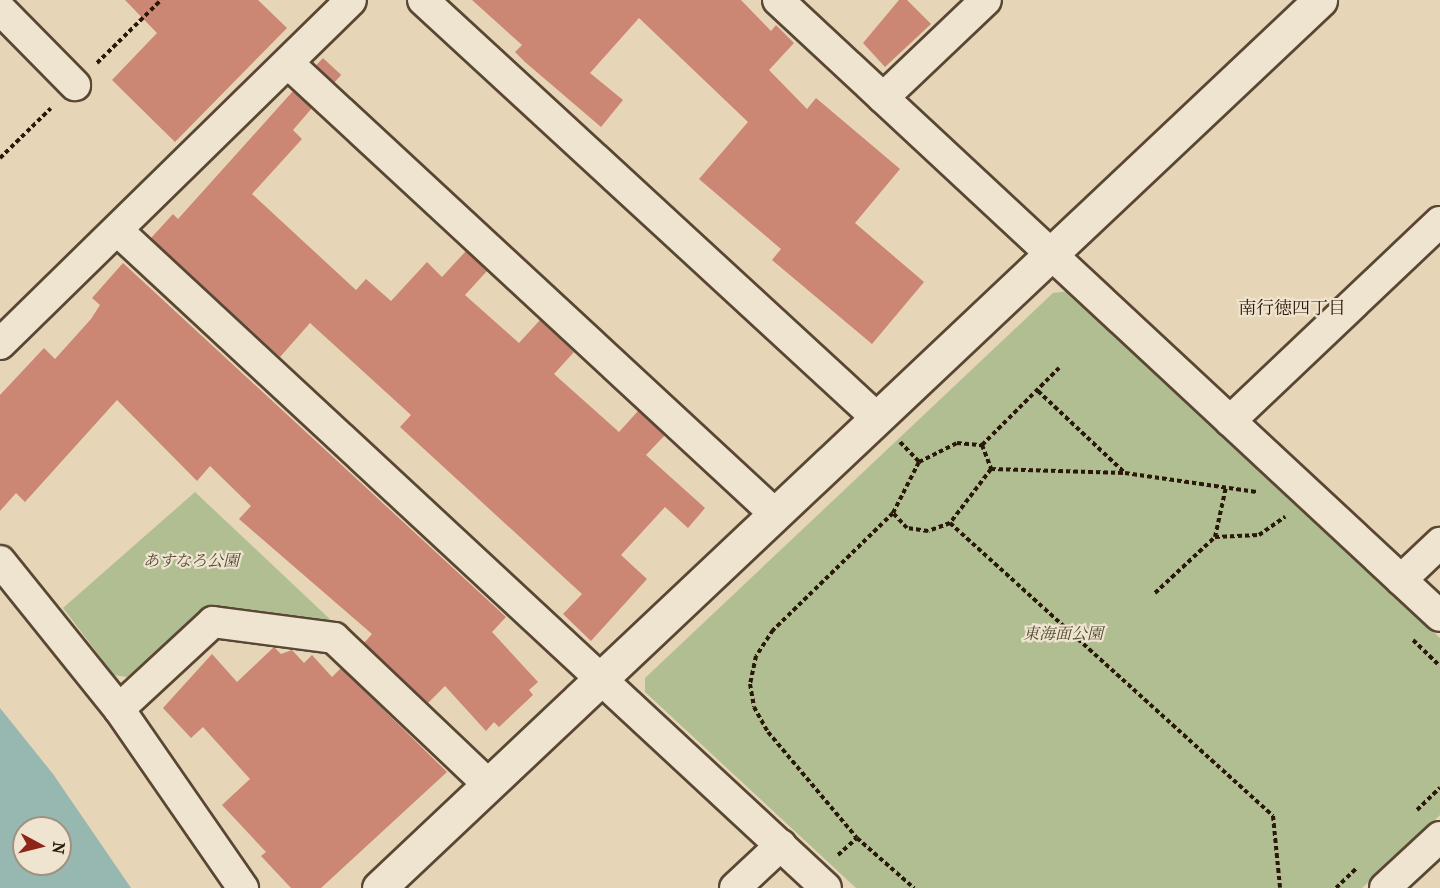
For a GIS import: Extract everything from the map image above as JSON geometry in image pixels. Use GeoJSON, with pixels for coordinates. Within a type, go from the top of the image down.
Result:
{"type":"FeatureCollection","features":[{"type":"Feature","properties":{"kind":"street"},"geometry":{"type":"LineString","coordinates":[[0,344],[351,0]]}},
{"type":"Feature","properties":{"kind":"street"},"geometry":{"type":"LineString","coordinates":[[423,0],[878,418]]}},
{"type":"Feature","properties":{"kind":"street"},"geometry":{"type":"LineString","coordinates":[[778,0],[1440,616]]}},
{"type":"Feature","properties":{"kind":"street"},"geometry":{"type":"LineString","coordinates":[[883,98],[986,0]]}},
{"type":"Feature","properties":{"kind":"street"},"geometry":{"type":"LineString","coordinates":[[379,888],[1320,0]]}},
{"type":"Feature","properties":{"kind":"street"},"geometry":{"type":"LineString","coordinates":[[0,9],[75,85]]}},
{"type":"Feature","properties":{"kind":"street"},"geometry":{"type":"LineString","coordinates":[[288,63],[775,514]]}},
{"type":"Feature","properties":{"kind":"street"},"geometry":{"type":"LineString","coordinates":[[1230,421],[1440,222]]}},
{"type":"Feature","properties":{"kind":"street"},"geometry":{"type":"LineString","coordinates":[[117,230],[826,888]]}},
{"type":"Feature","properties":{"kind":"street"},"geometry":{"type":"LineString","coordinates":[[1401,580],[1440,543]]}},
{"type":"Feature","properties":{"kind":"street"},"geometry":{"type":"LineString","coordinates":[[0,561],[119,709],[243,888]]}},
{"type":"Feature","properties":{"kind":"street"},"geometry":{"type":"LineString","coordinates":[[119,709],[213,622],[334,638],[489,785]]}},
{"type":"Feature","properties":{"kind":"street"},"geometry":{"type":"LineString","coordinates":[[1385,888],[1440,837]]}},
{"type":"Feature","properties":{"kind":"street"},"geometry":{"type":"LineString","coordinates":[[735,888],[781,845]]}},
{"type":"Feature","properties":{"kind":"path"},"geometry":{"type":"LineString","coordinates":[[914,888],[857,838],[768,732],[754,707],[750,684],[756,656],[773,630],[893,513],[919,462],[957,443],[982,445],[1059,368]]}},
{"type":"Feature","properties":{"kind":"path"},"geometry":{"type":"LineString","coordinates":[[1038,391],[1125,473]]}},
{"type":"Feature","properties":{"kind":"path"},"geometry":{"type":"LineString","coordinates":[[982,445],[991,469]]}},
{"type":"Feature","properties":{"kind":"path"},"geometry":{"type":"LineString","coordinates":[[991,469],[1125,473],[1258,492],[1282,470]]}},
{"type":"Feature","properties":{"kind":"path"},"geometry":{"type":"LineString","coordinates":[[893,513],[907,528],[928,531],[950,523],[991,469]]}},
{"type":"Feature","properties":{"kind":"path"},"geometry":{"type":"LineString","coordinates":[[1155,593],[1215,537],[1226,487]]}},
{"type":"Feature","properties":{"kind":"path"},"geometry":{"type":"LineString","coordinates":[[1215,537],[1259,535],[1285,517]]}},
{"type":"Feature","properties":{"kind":"path"},"geometry":{"type":"LineString","coordinates":[[950,523],[1273,816],[1280,888]]}},
{"type":"Feature","properties":{"kind":"green space","name":"東海面公園"},"geometry":{"type":"Polygon","coordinates":[[[1069,291],[1440,638],[1440,815],[1362,888],[856,888],[645,692],[645,678],[1053,293],[1069,291]]]}},
{"type":"Feature","properties":{"kind":"green space","name":"あすなろ公園"},"geometry":{"type":"Polygon","coordinates":[[[195,492],[334,623],[210,607],[133,678],[114,675],[63,608],[195,492]]]}},
{"type":"Feature","properties":{"kind":"water"},"geometry":{"type":"Polygon","coordinates":[[[0,708],[53,774],[131,888],[0,888],[0,708]]]}},
{"type":"Feature","properties":{"kind":"building"},"geometry":{"type":"Polygon","coordinates":[[[125,0],[258,0],[287,28],[175,142],[112,80],[157,33],[125,0]]]}},
{"type":"Feature","properties":{"kind":"building"},"geometry":{"type":"Polygon","coordinates":[[[472,0],[741,0],[771,31],[776,25],[794,43],[769,70],[807,109],[816,98],[900,169],[855,223],[924,282],[872,344],[772,260],[781,249],[699,179],[748,122],[639,18],[590,73],[623,100],[601,127],[525,62],[515,52],[522,45],[472,0]]]}},
{"type":"Feature","properties":{"kind":"building"},"geometry":{"type":"Polygon","coordinates":[[[899,0],[907,0],[931,24],[885,67],[863,43],[899,0]]]}},
{"type":"Feature","properties":{"kind":"building"},"geometry":{"type":"Polygon","coordinates":[[[323,58],[341,75],[334,82],[316,65],[323,58]]]}},
{"type":"Feature","properties":{"kind":"building"},"geometry":{"type":"Polygon","coordinates":[[[293,91],[312,108],[293,130],[302,139],[252,194],[356,290],[366,279],[391,301],[427,262],[442,277],[466,251],[487,271],[465,295],[519,343],[540,320],[574,352],[554,374],[619,432],[638,411],[665,435],[646,455],[705,508],[688,528],[665,507],[621,555],[647,579],[591,641],[563,614],[582,594],[400,427],[411,415],[310,323],[280,357],[151,238],[173,214],[178,219],[293,91]]]}},
{"type":"Feature","properties":{"kind":"building"},"geometry":{"type":"Polygon","coordinates":[[[123,263],[506,617],[492,632],[538,682],[529,690],[533,695],[499,727],[494,722],[486,731],[445,686],[428,703],[364,643],[372,634],[239,519],[251,506],[210,466],[197,481],[117,400],[25,502],[16,493],[0,511],[0,395],[44,348],[55,359],[91,319],[100,305],[92,298],[123,263]]]}},
{"type":"Feature","properties":{"kind":"building"},"geometry":{"type":"Polygon","coordinates":[[[274,647],[281,654],[292,650],[304,663],[312,655],[332,677],[341,668],[447,772],[321,888],[291,888],[261,856],[266,852],[222,805],[250,779],[203,727],[191,738],[163,708],[212,654],[237,682],[274,647]]]}},
{"type":"Feature","properties":{"kind":"district","name":"南行徳四丁目"},"geometry":{"type":"Point","coordinates":[1292,309]}}]}
